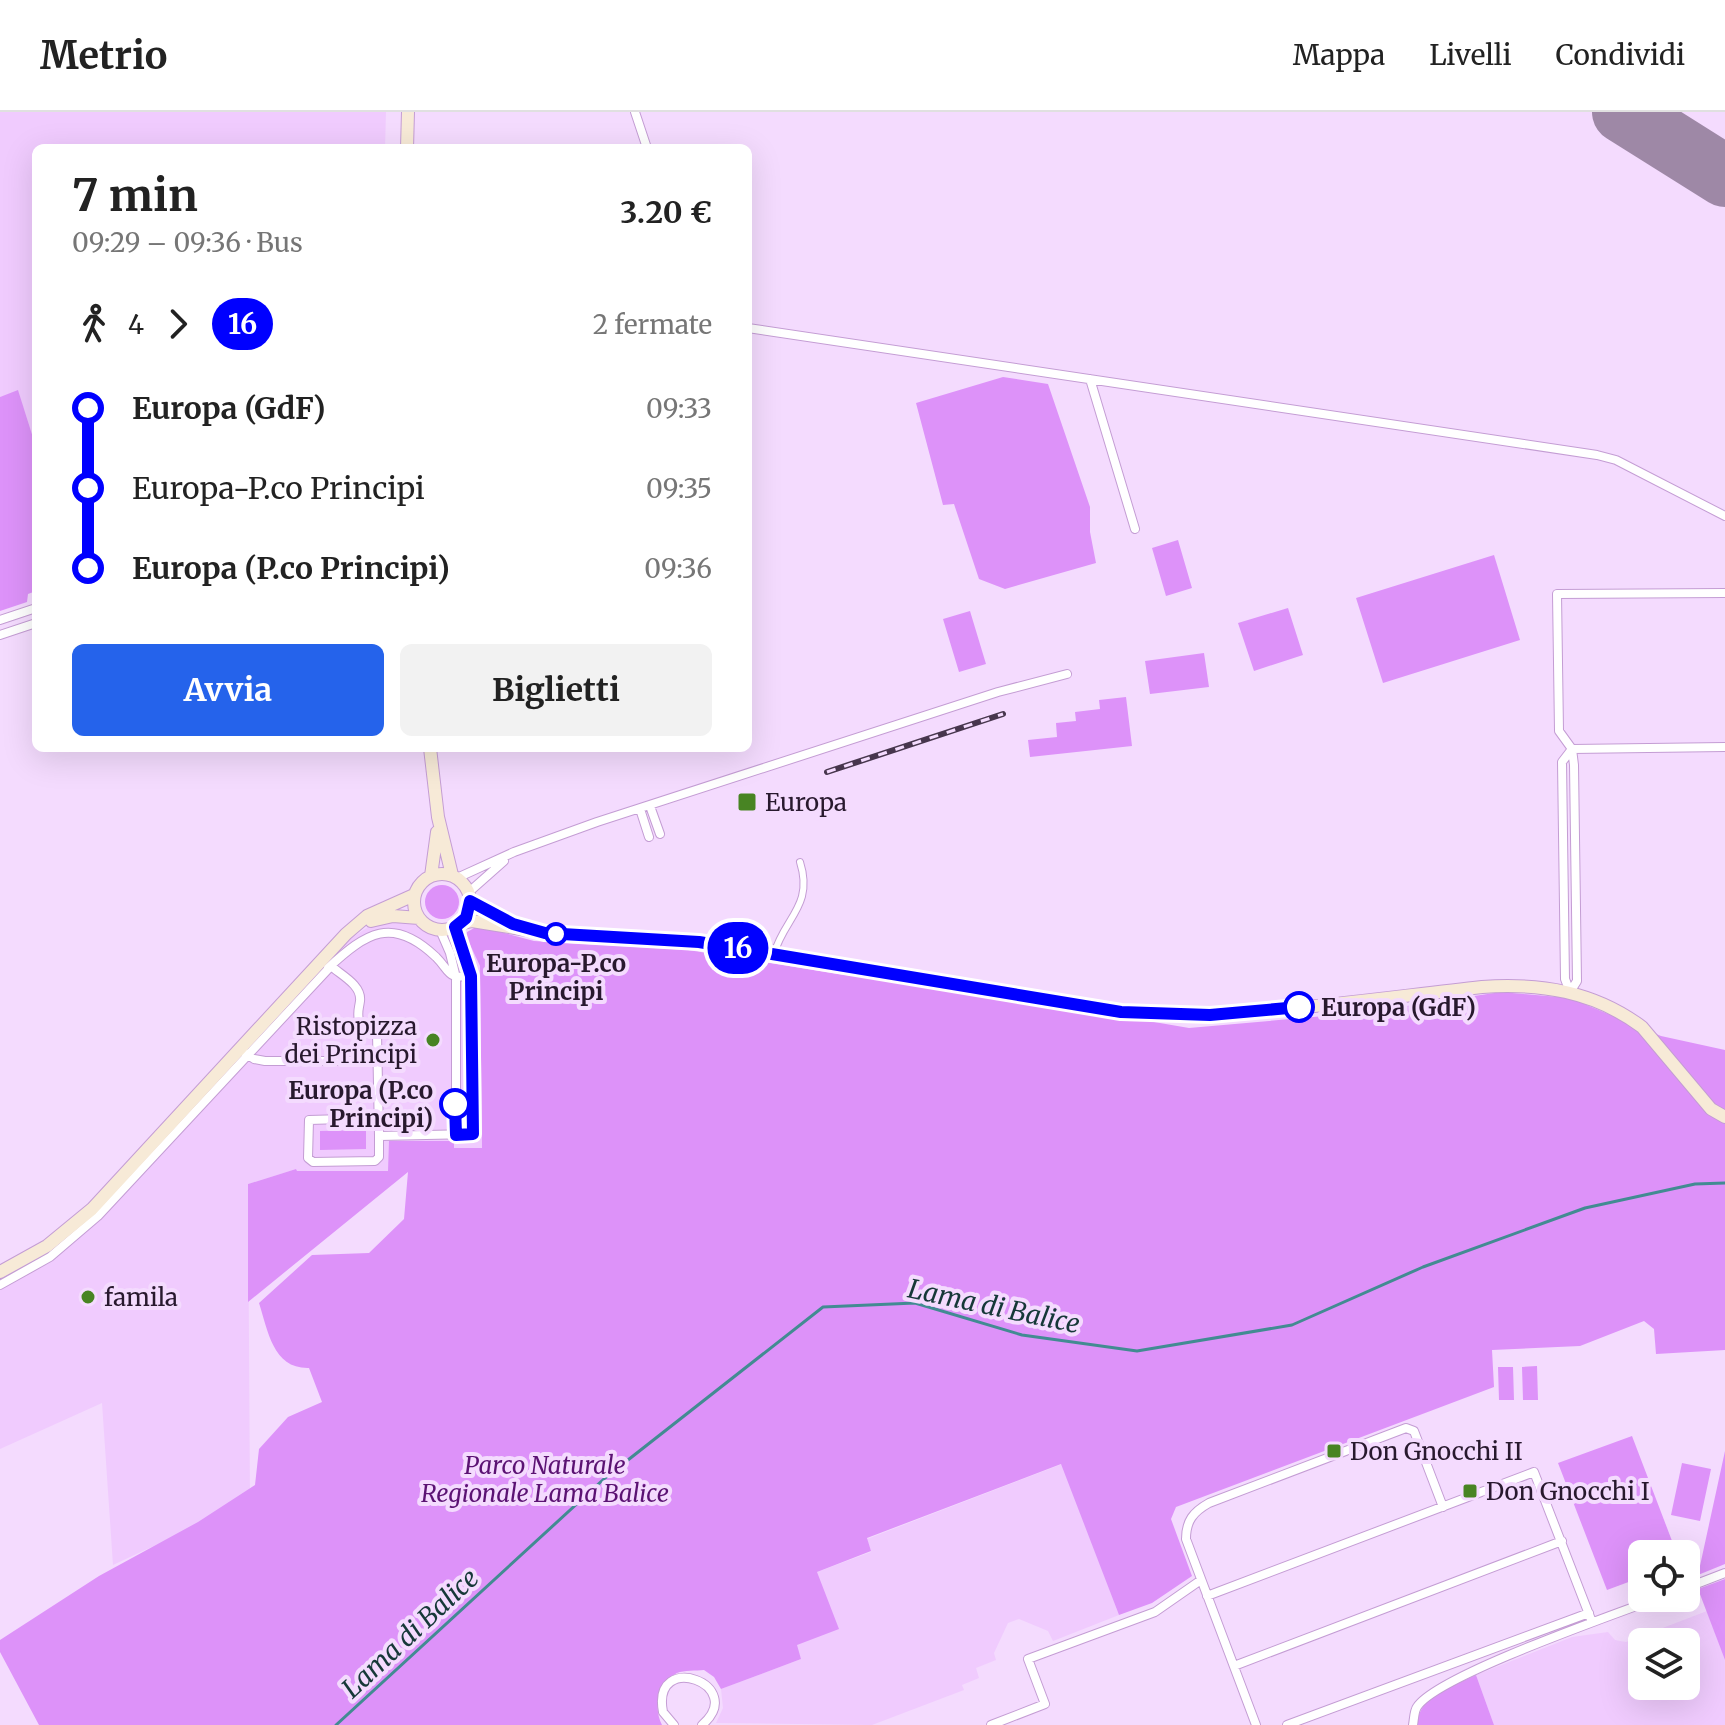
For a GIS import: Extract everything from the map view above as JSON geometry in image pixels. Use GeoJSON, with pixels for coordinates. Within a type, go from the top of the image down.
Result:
{"type":"FeatureCollection","features":[{"type":"Feature","properties":{"kind":"main road"},"geometry":{"type":"LineString","coordinates":[[407,144],[408,112]]}},
{"type":"Feature","properties":{"kind":"main road"},"geometry":{"type":"LineString","coordinates":[[430,752],[438,817],[455,876],[470,896],[513,924],[545,933]]}},
{"type":"Feature","properties":{"kind":"main road"},"geometry":{"type":"LineString","coordinates":[[431,876],[438,817]]}},
{"type":"Feature","properties":{"kind":"main road"},"geometry":{"type":"LineString","coordinates":[[455,876],[438,874],[420,884],[414,895],[415,911],[424,924],[440,930],[474,921],[545,933],[680,940],[1121,1012],[1168,1015],[1265,1011],[1513,985],[1552,987],[1614,1009],[1642,1027],[1711,1109],[1725,1117]]}},
{"type":"Feature","properties":{"kind":"main road"},"geometry":{"type":"LineString","coordinates":[[0,1272],[47,1246],[92,1209],[243,1052],[285,999],[367,916],[414,895]]}},
{"type":"Feature","properties":{"kind":"main road"},"geometry":{"type":"LineString","coordinates":[[457,926],[466,918],[470,896]]}},
{"type":"Feature","properties":{"kind":"main road"},"geometry":{"type":"LineString","coordinates":[[359,924],[393,916],[419,918]]}},
{"type":"Feature","properties":{"kind":"street"},"geometry":{"type":"LineString","coordinates":[[635,112],[646,144]]}},
{"type":"Feature","properties":{"kind":"street"},"geometry":{"type":"LineString","coordinates":[[752,329],[1597,455],[1616,460],[1725,516]]}},
{"type":"Feature","properties":{"kind":"street"},"geometry":{"type":"LineString","coordinates":[[1090,379],[1135,529]]}},
{"type":"Feature","properties":{"kind":"street"},"geometry":{"type":"LineString","coordinates":[[1572,749],[1559,731],[1557,594],[1725,593]]}},
{"type":"Feature","properties":{"kind":"street"},"geometry":{"type":"LineString","coordinates":[[0,620],[32,609]]}},
{"type":"Feature","properties":{"kind":"street"},"geometry":{"type":"LineString","coordinates":[[0,635],[32,624]]}},
{"type":"Feature","properties":{"kind":"street"},"geometry":{"type":"LineString","coordinates":[[455,876],[514,852],[640,809],[998,692],[1067,674]]}},
{"type":"Feature","properties":{"kind":"street"},"geometry":{"type":"LineString","coordinates":[[1572,749],[1725,747]]}},
{"type":"Feature","properties":{"kind":"street"},"geometry":{"type":"LineString","coordinates":[[1570,992],[1565,979],[1562,762],[1572,749]]}},
{"type":"Feature","properties":{"kind":"street"},"geometry":{"type":"LineString","coordinates":[[650,806],[660,834]]}},
{"type":"Feature","properties":{"kind":"street"},"geometry":{"type":"LineString","coordinates":[[640,809],[649,837]]}},
{"type":"Feature","properties":{"kind":"street"},"geometry":{"type":"LineString","coordinates":[[470,896],[514,852]]}},
{"type":"Feature","properties":{"kind":"street"},"geometry":{"type":"LineString","coordinates":[[774,954],[798,911],[804,884],[800,862]]}},
{"type":"Feature","properties":{"kind":"street"},"geometry":{"type":"LineString","coordinates":[[379,1136],[473,1134],[471,976],[457,926]]}},
{"type":"Feature","properties":{"kind":"street"},"geometry":{"type":"LineString","coordinates":[[440,930],[456,978],[456,1135]]}},
{"type":"Feature","properties":{"kind":"street"},"geometry":{"type":"LineString","coordinates":[[285,999],[310,984],[361,940],[382,932],[395,932],[420,943],[456,978],[471,976]]}},
{"type":"Feature","properties":{"kind":"street"},"geometry":{"type":"LineString","coordinates":[[0,1285],[50,1257],[78,1235],[167,1142],[243,1052],[331,966]]}},
{"type":"Feature","properties":{"kind":"street"},"geometry":{"type":"LineString","coordinates":[[331,966],[357,988],[360,995],[359,1020],[377,1033],[379,1061],[379,1118],[379,1157],[375,1161],[313,1162],[308,1158],[309,1120],[379,1118]]}},
{"type":"Feature","properties":{"kind":"street"},"geometry":{"type":"LineString","coordinates":[[243,1052],[265,1061],[379,1061]]}},
{"type":"Feature","properties":{"kind":"street"},"geometry":{"type":"LineString","coordinates":[[455,1096],[472,1096]]}},
{"type":"Feature","properties":{"kind":"street"},"geometry":{"type":"LineString","coordinates":[[144,1153],[167,1142]]}},
{"type":"Feature","properties":{"kind":"street"},"geometry":{"type":"LineString","coordinates":[[92,1209],[117,1196]]}},
{"type":"Feature","properties":{"kind":"street"},"geometry":{"type":"LineString","coordinates":[[1256,1725],[1186,1539],[1186,1526],[1191,1517],[1201,1507],[1406,1428],[1414,1431],[1443,1507]]}},
{"type":"Feature","properties":{"kind":"street"},"geometry":{"type":"LineString","coordinates":[[1207,1596],[1534,1472],[1590,1618]]}},
{"type":"Feature","properties":{"kind":"street"},"geometry":{"type":"LineString","coordinates":[[1234,1666],[1562,1541]]}},
{"type":"Feature","properties":{"kind":"street"},"geometry":{"type":"LineString","coordinates":[[1700,1583],[1725,1573]]}},
{"type":"Feature","properties":{"kind":"street"},"geometry":{"type":"LineString","coordinates":[[991,1725],[1045,1704],[1028,1659],[1155,1612],[1201,1580]]}},
{"type":"Feature","properties":{"kind":"street"},"geometry":{"type":"LineString","coordinates":[[1287,1725],[1628,1607]]}},
{"type":"Feature","properties":{"kind":"street"},"geometry":{"type":"LineString","coordinates":[[1413,1725],[1416,1707],[1431,1695],[1482,1667],[1590,1618]]}},
{"type":"Feature","properties":{"kind":"street"},"geometry":{"type":"LineString","coordinates":[[674,1725],[663,1712],[663,1695],[673,1681],[690,1677],[706,1684],[714,1699],[711,1716],[705,1724]]}},
{"type":"Feature","properties":{"kind":"shaded area"},"geometry":{"type":"Polygon","coordinates":[[[0,112],[386,112],[385,144],[32,144],[32,435],[18,391],[0,397],[0,112]]]}},
{"type":"Feature","properties":{"kind":"shaded area"},"geometry":{"type":"Polygon","coordinates":[[[391,919],[417,923],[422,929],[441,938],[465,930],[480,966],[482,1148],[454,1148],[454,1141],[389,1141],[389,1171],[296,1169],[248,1184],[250,1501],[113,1565],[102,1403],[0,1449],[0,1280],[63,1242],[349,940],[372,924],[391,919]]]}},
{"type":"Feature","properties":{"kind":"shaded area"},"geometry":{"type":"Polygon","coordinates":[[[1062,1464],[1119,1615],[1053,1641],[1048,1631],[1019,1619],[1008,1623],[994,1653],[996,1660],[976,1668],[979,1678],[962,1685],[964,1690],[872,1725],[716,1723],[723,1708],[721,1689],[801,1659],[796,1645],[817,1572],[871,1552],[867,1539],[1062,1464]]]}},
{"type":"Feature","properties":{"kind":"shaded area"},"geometry":{"type":"Polygon","coordinates":[[[1707,1611],[1725,1660],[1725,1725],[1494,1725],[1476,1675],[1572,1637],[1608,1632],[1615,1640],[1628,1641],[1628,1700],[1700,1700],[1700,1628],[1663,1628],[1707,1611]]]}},
{"type":"Feature","properties":{"kind":"green space"},"geometry":{"type":"Polygon","coordinates":[[[1003,377],[1048,384],[1090,507],[1090,532],[1096,563],[1005,589],[979,579],[954,504],[943,505],[916,403],[1003,377]]]}},
{"type":"Feature","properties":{"kind":"green space"},"geometry":{"type":"Polygon","coordinates":[[[18,390],[32,434],[32,592],[28,594],[27,602],[0,611],[0,397],[18,390]]]}},
{"type":"Feature","properties":{"kind":"green space"},"geometry":{"type":"Polygon","coordinates":[[[1178,540],[1192,588],[1166,596],[1152,548],[1178,540]]]}},
{"type":"Feature","properties":{"kind":"green space"},"geometry":{"type":"Polygon","coordinates":[[[1494,555],[1520,640],[1383,683],[1356,598],[1494,555]]]}},
{"type":"Feature","properties":{"kind":"green space"},"geometry":{"type":"Polygon","coordinates":[[[1288,608],[1303,655],[1254,671],[1238,623],[1288,608]]]}},
{"type":"Feature","properties":{"kind":"green space"},"geometry":{"type":"Polygon","coordinates":[[[970,611],[986,664],[959,672],[943,619],[970,611]]]}},
{"type":"Feature","properties":{"kind":"green space"},"geometry":{"type":"Polygon","coordinates":[[[1204,653],[1209,687],[1150,694],[1145,661],[1204,653]]]}},
{"type":"Feature","properties":{"kind":"green space"},"geometry":{"type":"Polygon","coordinates":[[[1126,697],[1132,746],[1030,757],[1028,740],[1057,737],[1056,723],[1076,721],[1075,712],[1100,709],[1099,700],[1126,697]]]}},
{"type":"Feature","properties":{"kind":"green space"},"geometry":{"type":"Polygon","coordinates":[[[442,885],[454,890],[459,902],[454,914],[442,919],[430,914],[425,902],[430,890],[442,885]]]}},
{"type":"Feature","properties":{"kind":"green space","name":"Parco Naturale Regionale Lama Balice"},"geometry":{"type":"Polygon","coordinates":[[[478,926],[534,941],[688,950],[845,975],[927,983],[1189,1028],[1359,1013],[1501,992],[1570,998],[1661,1036],[1725,1050],[1725,1350],[1656,1354],[1654,1329],[1644,1321],[1580,1346],[1492,1350],[1494,1387],[1176,1507],[1171,1519],[1192,1576],[1152,1603],[1119,1615],[1061,1464],[867,1538],[871,1551],[817,1572],[839,1629],[797,1645],[801,1659],[721,1689],[714,1677],[704,1670],[677,1673],[665,1683],[659,1696],[658,1711],[662,1725],[39,1725],[0,1652],[0,1640],[99,1576],[198,1522],[255,1485],[259,1449],[288,1417],[322,1402],[309,1368],[287,1362],[274,1346],[259,1303],[312,1255],[369,1253],[404,1219],[408,1172],[248,1302],[248,1184],[296,1169],[388,1171],[389,1141],[454,1141],[454,1148],[482,1148],[480,966],[466,936],[467,932],[478,926]]]}},
{"type":"Feature","properties":{"kind":"green space"},"geometry":{"type":"Polygon","coordinates":[[[366,1130],[366,1149],[320,1150],[320,1131],[366,1130]]]}},
{"type":"Feature","properties":{"kind":"green space"},"geometry":{"type":"Polygon","coordinates":[[[1537,1366],[1538,1400],[1523,1400],[1522,1367],[1537,1366]]]}},
{"type":"Feature","properties":{"kind":"green space"},"geometry":{"type":"Polygon","coordinates":[[[1498,1367],[1513,1367],[1514,1400],[1499,1400],[1498,1367]]]}},
{"type":"Feature","properties":{"kind":"green space"},"geometry":{"type":"Polygon","coordinates":[[[1632,1436],[1672,1540],[1628,1540],[1628,1582],[1607,1590],[1558,1463],[1632,1436]]]}},
{"type":"Feature","properties":{"kind":"green space"},"geometry":{"type":"Polygon","coordinates":[[[1725,1451],[1725,1564],[1700,1574],[1725,1451]]]}},
{"type":"Feature","properties":{"kind":"green space"},"geometry":{"type":"Polygon","coordinates":[[[1682,1463],[1711,1469],[1700,1521],[1671,1515],[1682,1463]]]}},
{"type":"Feature","properties":{"kind":"green space"},"geometry":{"type":"Polygon","coordinates":[[[1725,1579],[1725,1660],[1700,1594],[1700,1588],[1725,1579]]]}},
{"type":"Feature","properties":{"kind":"green space"},"geometry":{"type":"Polygon","coordinates":[[[1476,1675],[1494,1725],[1418,1725],[1423,1707],[1430,1700],[1476,1675]]]}},
{"type":"Feature","properties":{"kind":"waterway","name":"Lama di Balice"},"geometry":{"type":"LineString","coordinates":[[336,1725],[605,1478],[823,1307],[915,1303],[1022,1335],[1137,1351],[1292,1325],[1423,1267],[1585,1208],[1695,1184],[1725,1183]]}},
{"type":"Feature","properties":{"kind":"runway"},"geometry":{"type":"LineString","coordinates":[[1623,112],[1725,176]]}},
{"type":"Feature","properties":{"kind":"railway"},"geometry":{"type":"LineString","coordinates":[[827,772],[1003,714]]}},
{"type":"Feature","properties":{"kind":"bus line","name":"16"},"geometry":{"type":"LineString","coordinates":[[455,1104],[456,1135],[473,1134],[471,976],[455,927],[466,918],[470,901],[513,924],[545,933],[699,942],[1121,1012],[1210,1015],[1299,1007]]}},
{"type":"Feature","properties":{"kind":"place","name":"Europa"},"geometry":{"type":"Point","coordinates":[747,802]}},
{"type":"Feature","properties":{"kind":"place","name":"Europa-P.co Principi"},"geometry":{"type":"Point","coordinates":[556,934]}},
{"type":"Feature","properties":{"kind":"place","name":"Europa (GdF)"},"geometry":{"type":"Point","coordinates":[1299,1007]}},
{"type":"Feature","properties":{"kind":"place","name":"Ristopizza dei Principi"},"geometry":{"type":"Point","coordinates":[433,1040]}},
{"type":"Feature","properties":{"kind":"place","name":"Europa (P.co Principi)"},"geometry":{"type":"Point","coordinates":[455,1104]}},
{"type":"Feature","properties":{"kind":"place","name":"famila"},"geometry":{"type":"Point","coordinates":[88,1297]}},
{"type":"Feature","properties":{"kind":"place","name":"Don Gnocchi II"},"geometry":{"type":"Point","coordinates":[1334,1451]}},
{"type":"Feature","properties":{"kind":"place","name":"Don Gnocchi I"},"geometry":{"type":"Point","coordinates":[1470,1491]}}]}
